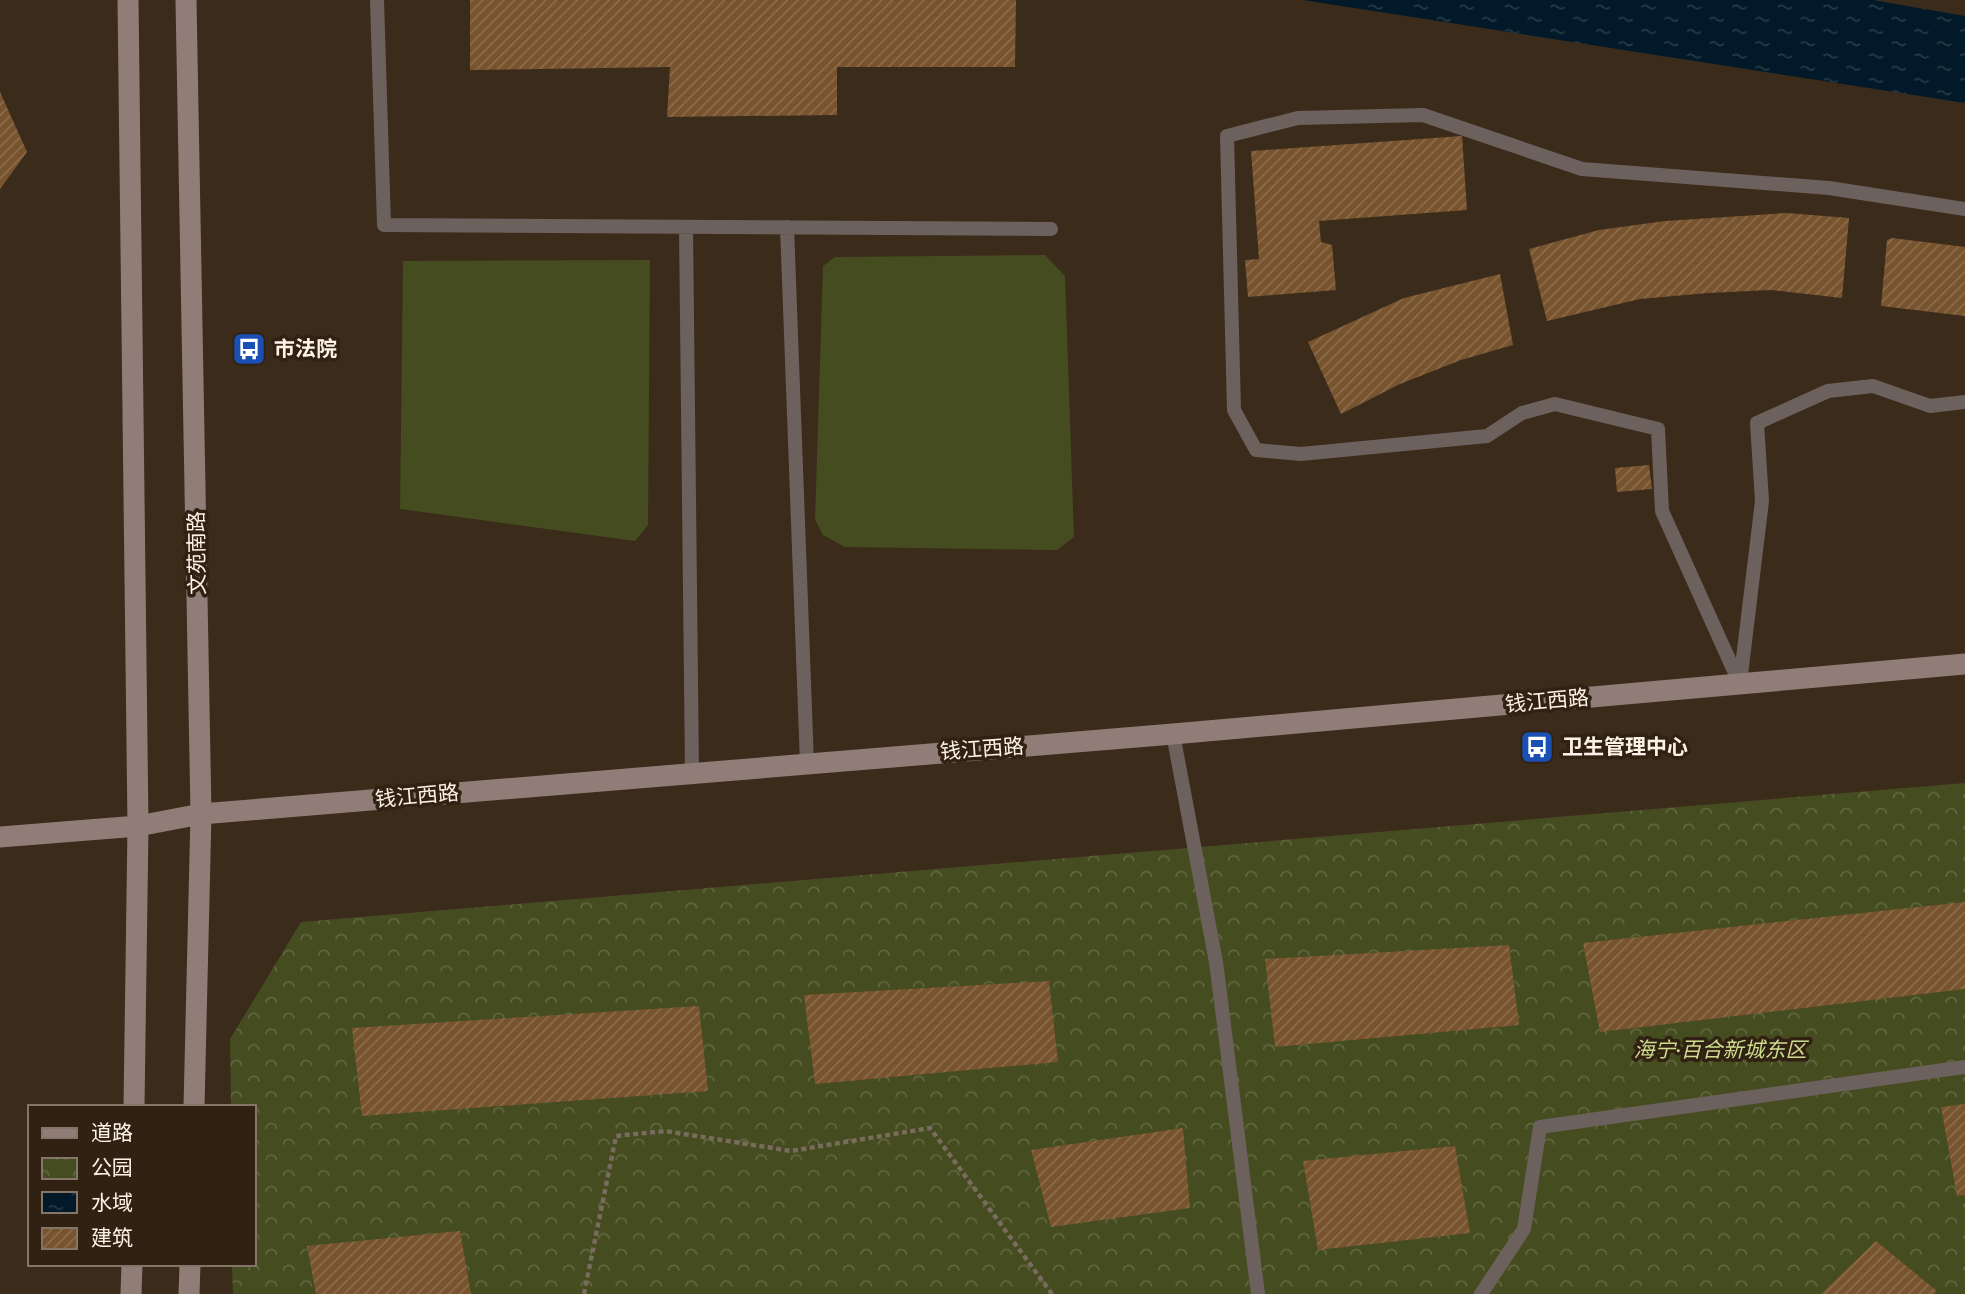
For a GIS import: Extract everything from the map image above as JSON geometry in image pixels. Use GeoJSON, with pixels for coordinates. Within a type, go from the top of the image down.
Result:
{"type":"FeatureCollection","features":[{"type":"Feature","properties":{"kind":"main road"},"geometry":{"type":"LineString","coordinates":[[128,0],[138,826],[134,1105]]}},
{"type":"Feature","properties":{"kind":"main road","name":"文苑南路"},"geometry":{"type":"LineString","coordinates":[[186,0],[201,814],[194,1105]]}},
{"type":"Feature","properties":{"kind":"main road","name":"钱江西路"},"geometry":{"type":"LineString","coordinates":[[0,837],[138,826],[201,814],[1173,734],[1965,664]]}},
{"type":"Feature","properties":{"kind":"main road"},"geometry":{"type":"LineString","coordinates":[[131,1294],[132,1266]]}},
{"type":"Feature","properties":{"kind":"main road"},"geometry":{"type":"LineString","coordinates":[[189,1294],[190,1266]]}},
{"type":"Feature","properties":{"kind":"lane"},"geometry":{"type":"LineString","coordinates":[[377,0],[384,225],[1051,229]]}},
{"type":"Feature","properties":{"kind":"lane"},"geometry":{"type":"LineString","coordinates":[[1740,684],[1662,511],[1658,429],[1555,404],[1522,413],[1486,436],[1301,454],[1256,450],[1234,410],[1227,136],[1298,118],[1423,116],[1582,169],[1829,188],[1965,209]]}},
{"type":"Feature","properties":{"kind":"lane"},"geometry":{"type":"LineString","coordinates":[[686,227],[692,772]]}},
{"type":"Feature","properties":{"kind":"lane"},"geometry":{"type":"LineString","coordinates":[[787,227],[807,763]]}},
{"type":"Feature","properties":{"kind":"lane"},"geometry":{"type":"LineString","coordinates":[[1740,684],[1762,501],[1757,423],[1828,391],[1873,386],[1930,406],[1965,402]]}},
{"type":"Feature","properties":{"kind":"lane"},"geometry":{"type":"LineString","coordinates":[[1173,734],[1216,962],[1258,1294]]}},
{"type":"Feature","properties":{"kind":"lane"},"geometry":{"type":"LineString","coordinates":[[1481,1294],[1524,1228],[1540,1127],[1965,1067]]}},
{"type":"Feature","properties":{"kind":"path"},"geometry":{"type":"LineString","coordinates":[[584,1294],[616,1136],[665,1131],[791,1151],[930,1128],[1052,1294]]}},
{"type":"Feature","properties":{"kind":"green space"},"geometry":{"type":"Polygon","coordinates":[[[1045,255],[1065,276],[1074,537],[1057,550],[845,547],[823,535],[815,520],[823,266],[835,257],[1045,255]]]}},
{"type":"Feature","properties":{"kind":"green space"},"geometry":{"type":"Polygon","coordinates":[[[650,260],[648,525],[635,541],[400,509],[403,261],[650,260]]]}},
{"type":"Feature","properties":{"kind":"green space","name":"海宁·百合新城东区"},"geometry":{"type":"Polygon","coordinates":[[[1965,783],[1965,1294],[233,1294],[232,1266],[256,1266],[256,1105],[231,1105],[230,1039],[301,922],[1965,783]]]}},
{"type":"Feature","properties":{"kind":"water"},"geometry":{"type":"Polygon","coordinates":[[[1303,0],[1873,0],[1965,16],[1965,103],[1303,0]]]}},
{"type":"Feature","properties":{"kind":"building"},"geometry":{"type":"Polygon","coordinates":[[[470,0],[1016,0],[1015,67],[837,67],[837,115],[667,117],[670,67],[470,70],[470,0]]]}},
{"type":"Feature","properties":{"kind":"building"},"geometry":{"type":"Polygon","coordinates":[[[0,92],[27,152],[0,189],[0,92]]]}},
{"type":"Feature","properties":{"kind":"building"},"geometry":{"type":"Polygon","coordinates":[[[1462,136],[1467,210],[1319,221],[1321,242],[1332,245],[1336,290],[1248,297],[1245,260],[1259,259],[1251,151],[1462,136]]]}},
{"type":"Feature","properties":{"kind":"building"},"geometry":{"type":"Polygon","coordinates":[[[1786,213],[1849,218],[1842,298],[1771,290],[1708,293],[1640,299],[1547,321],[1529,249],[1599,230],[1665,221],[1786,213]]]}},
{"type":"Feature","properties":{"kind":"building"},"geometry":{"type":"Polygon","coordinates":[[[1892,238],[1965,247],[1965,316],[1881,306],[1887,240],[1892,238]]]}},
{"type":"Feature","properties":{"kind":"building"},"geometry":{"type":"Polygon","coordinates":[[[1500,274],[1513,345],[1461,360],[1400,384],[1341,414],[1308,342],[1404,298],[1500,274]]]}},
{"type":"Feature","properties":{"kind":"building"},"geometry":{"type":"Polygon","coordinates":[[[1649,465],[1652,489],[1617,492],[1615,468],[1649,465]]]}},
{"type":"Feature","properties":{"kind":"building"},"geometry":{"type":"Polygon","coordinates":[[[1965,902],[1965,989],[1600,1032],[1583,943],[1965,902]]]}},
{"type":"Feature","properties":{"kind":"building"},"geometry":{"type":"Polygon","coordinates":[[[1509,945],[1519,1025],[1275,1047],[1265,959],[1509,945]]]}},
{"type":"Feature","properties":{"kind":"building"},"geometry":{"type":"Polygon","coordinates":[[[1049,981],[1058,1062],[815,1084],[804,995],[1049,981]]]}},
{"type":"Feature","properties":{"kind":"building"},"geometry":{"type":"Polygon","coordinates":[[[699,1006],[708,1091],[362,1116],[352,1028],[699,1006]]]}},
{"type":"Feature","properties":{"kind":"building"},"geometry":{"type":"Polygon","coordinates":[[[1965,1104],[1965,1195],[1957,1196],[1941,1107],[1965,1104]]]}},
{"type":"Feature","properties":{"kind":"building"},"geometry":{"type":"Polygon","coordinates":[[[1183,1128],[1190,1208],[1051,1227],[1031,1150],[1183,1128]]]}},
{"type":"Feature","properties":{"kind":"building"},"geometry":{"type":"Polygon","coordinates":[[[1455,1146],[1470,1233],[1318,1250],[1303,1161],[1455,1146]]]}},
{"type":"Feature","properties":{"kind":"building"},"geometry":{"type":"Polygon","coordinates":[[[460,1231],[471,1294],[316,1294],[307,1246],[460,1231]]]}},
{"type":"Feature","properties":{"kind":"building"},"geometry":{"type":"Polygon","coordinates":[[[1876,1241],[1937,1291],[1934,1294],[1821,1294],[1876,1241]]]}},
{"type":"Feature","properties":{"kind":"place","name":"市法院"},"geometry":{"type":"Point","coordinates":[249,349]}},
{"type":"Feature","properties":{"kind":"place","name":"卫生管理中心"},"geometry":{"type":"Point","coordinates":[1537,747]}}]}
